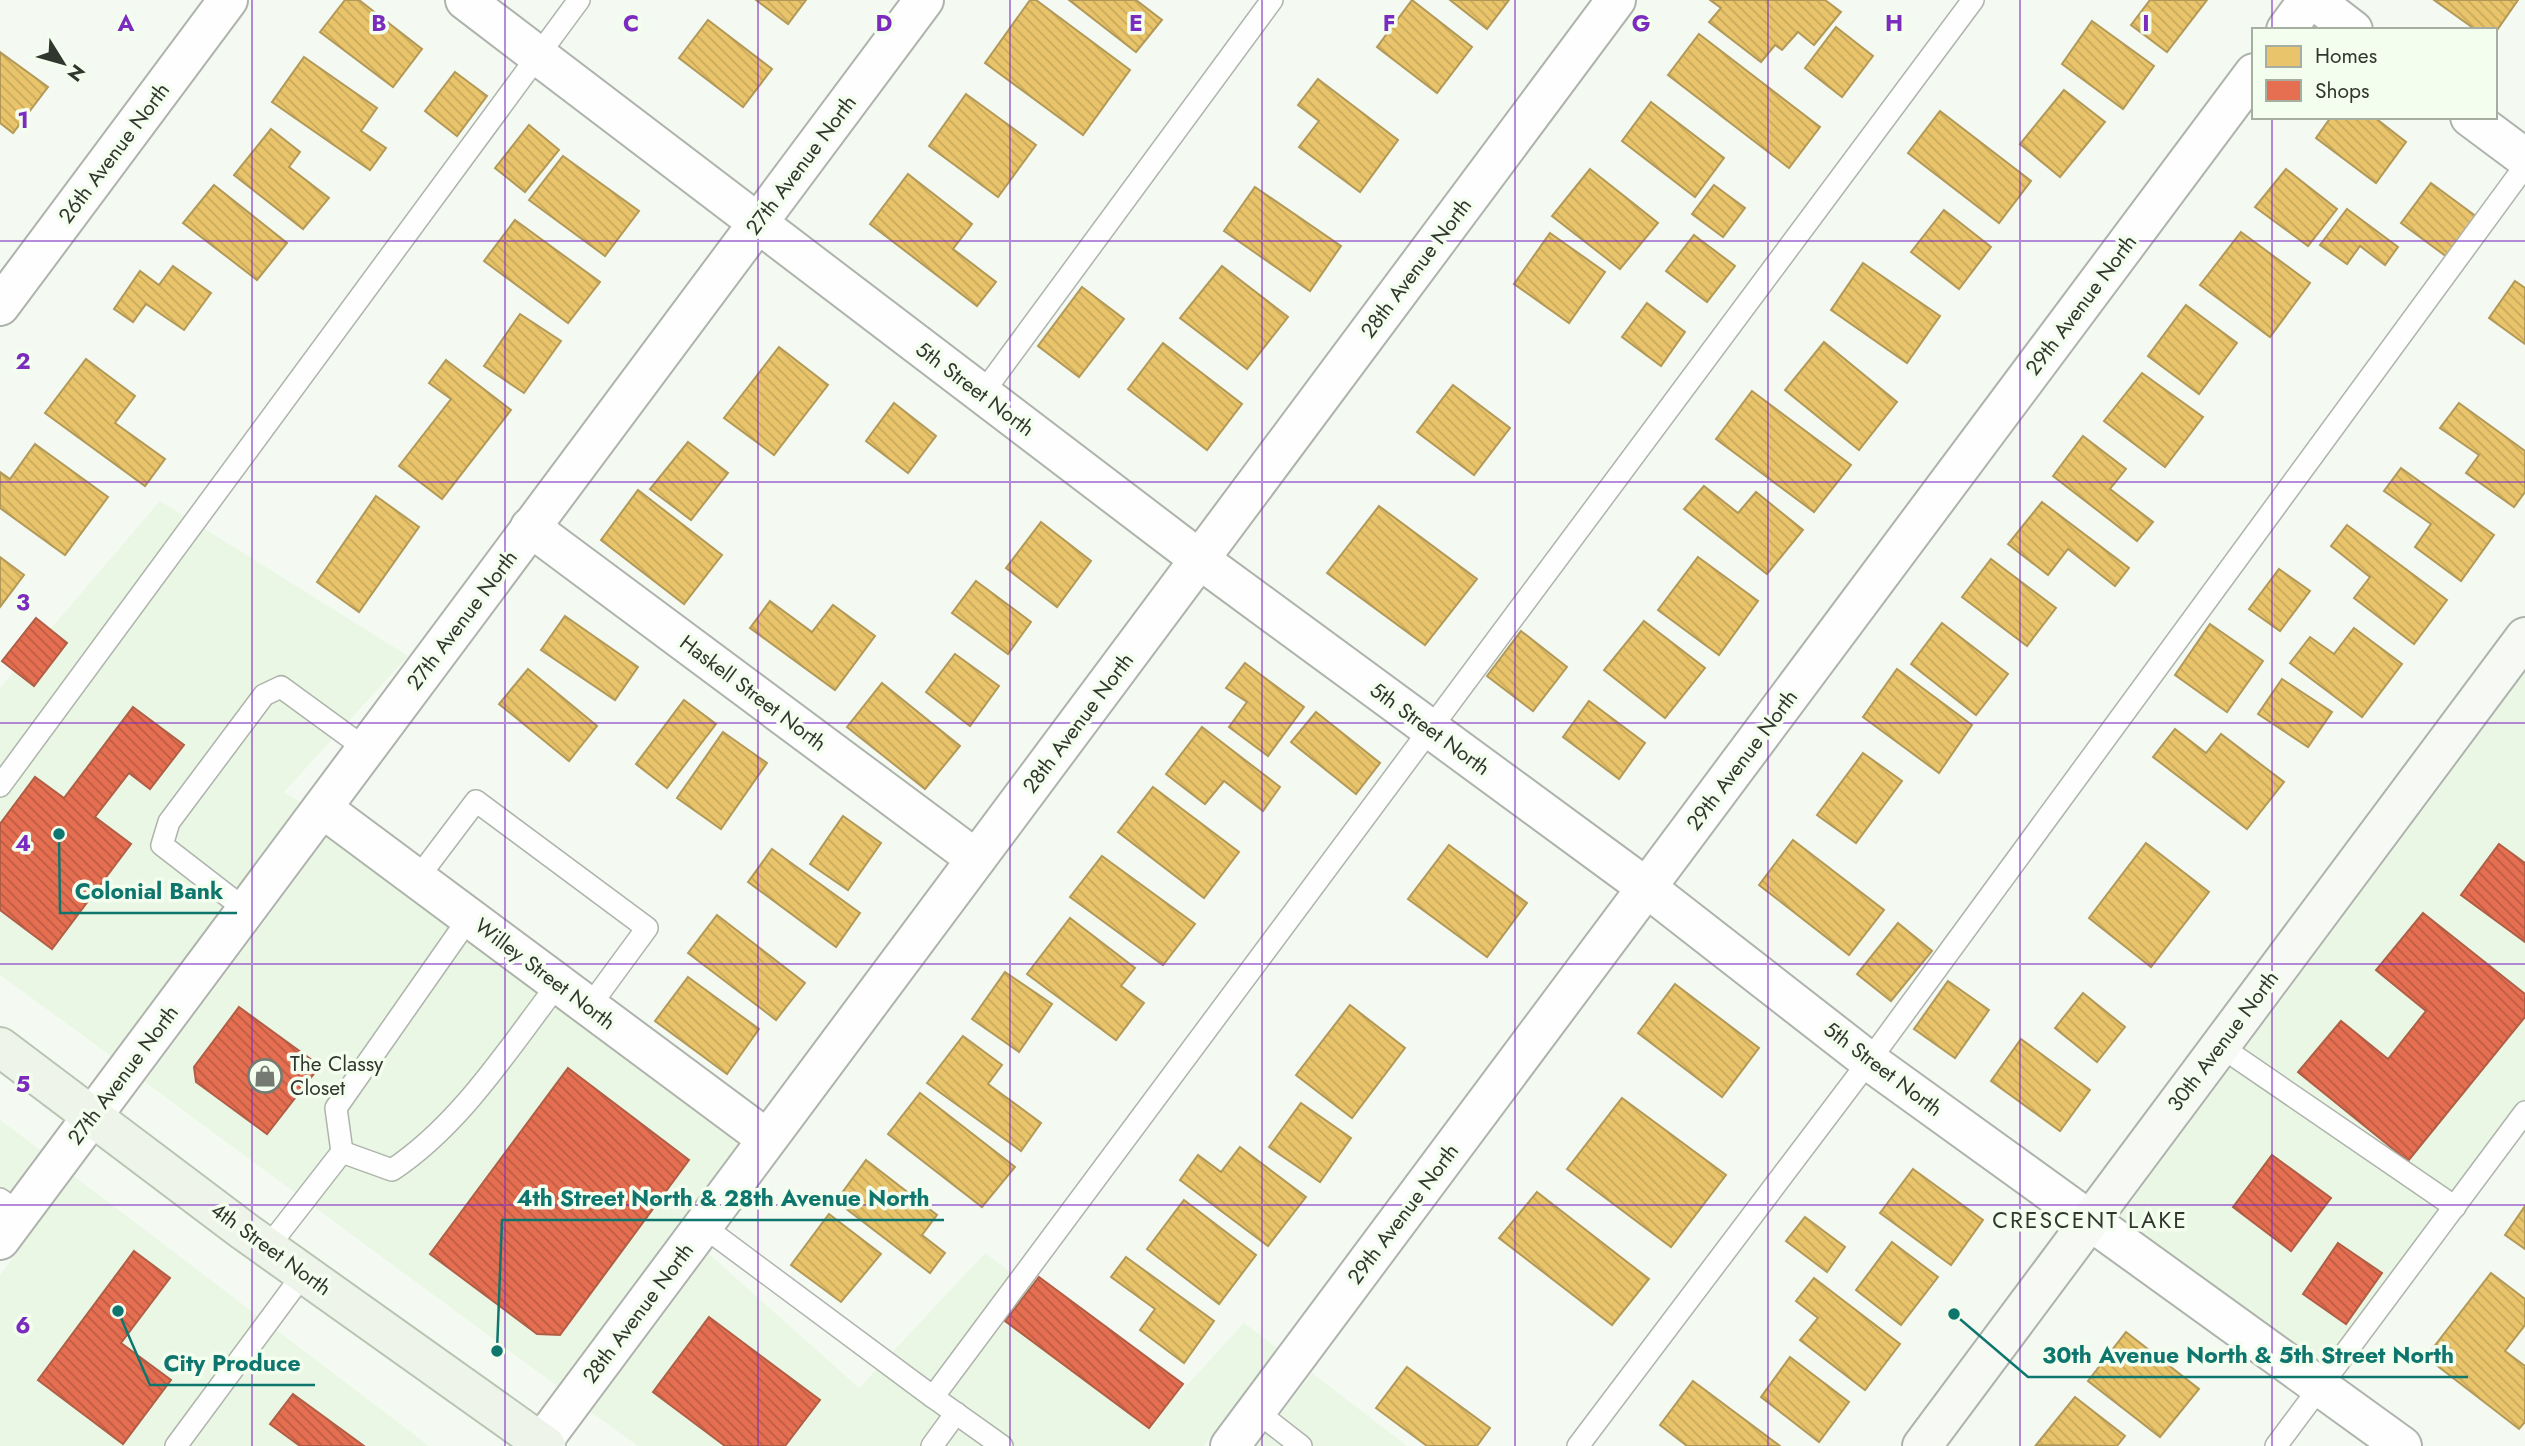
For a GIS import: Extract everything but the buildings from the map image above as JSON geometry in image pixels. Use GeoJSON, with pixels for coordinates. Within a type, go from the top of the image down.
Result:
{"type":"FeatureCollection","features":[{"type":"Feature","properties":{"kind":"main road","name":"4th Street North"},"geometry":{"type":"LineString","coordinates":[[0,1047],[268,1247],[542,1445]]}},
{"type":"Feature","properties":{"kind":"street","name":"26th Avenue North"},"geometry":{"type":"LineString","coordinates":[[0,306],[228,0]]}},
{"type":"Feature","properties":{"kind":"street","name":"5th Street North"},"geometry":{"type":"LineString","coordinates":[[465,0],[1199,559],[1647,888],[1869,1061],[2402,1446]]}},
{"type":"Feature","properties":{"kind":"street","name":"27th Avenue North"},"geometry":{"type":"LineString","coordinates":[[7,1217],[92,1116],[924,0]]}},
{"type":"Feature","properties":{"kind":"street","name":"28th Avenue North"},"geometry":{"type":"LineString","coordinates":[[542,1445],[1616,0]]}},
{"type":"Feature","properties":{"kind":"street"},"geometry":{"type":"LineString","coordinates":[[2288,28],[2311,0],[2350,28]]}},
{"type":"Feature","properties":{"kind":"street","name":"29th Avenue North"},"geometry":{"type":"LineString","coordinates":[[1230,1446],[2252,76]]}},
{"type":"Feature","properties":{"kind":"street"},"geometry":{"type":"LineString","coordinates":[[2473,119],[2525,158]]}},
{"type":"Feature","properties":{"kind":"street","name":"Haskell Street North"},"geometry":{"type":"LineString","coordinates":[[530,527],[976,859]]}},
{"type":"Feature","properties":{"kind":"street","name":"30th Avenue North"},"geometry":{"type":"LineString","coordinates":[[1922,1446],[2525,636]]}},
{"type":"Feature","properties":{"kind":"street","name":"Willey Street North"},"geometry":{"type":"LineString","coordinates":[[322,808],[768,1139]]}},
{"type":"Feature","properties":{"kind":"lane"},"geometry":{"type":"LineString","coordinates":[[0,786],[579,0]]}},
{"type":"Feature","properties":{"kind":"lane"},"geometry":{"type":"LineString","coordinates":[[982,394],[1272,0]]}},
{"type":"Feature","properties":{"kind":"lane"},"geometry":{"type":"LineString","coordinates":[[933,1397],[1973,0]]}},
{"type":"Feature","properties":{"kind":"lane"},"geometry":{"type":"LineString","coordinates":[[1578,1446],[1869,1061],[2525,166]]}},
{"type":"Feature","properties":{"kind":"lane"},"geometry":{"type":"LineString","coordinates":[[246,910],[162,845],[169,821],[264,695],[281,687],[366,749]]}},
{"type":"Feature","properties":{"kind":"lane"},"geometry":{"type":"LineString","coordinates":[[418,879],[476,801],[647,928],[589,1007]]}},
{"type":"Feature","properties":{"kind":"lane"},"geometry":{"type":"LineString","coordinates":[[268,1247],[342,1152],[336,1108],[470,918]]}},
{"type":"Feature","properties":{"kind":"lane"},"geometry":{"type":"LineString","coordinates":[[342,1152],[392,1170],[421,1151],[469,1099],[558,984]]}},
{"type":"Feature","properties":{"kind":"lane"},"geometry":{"type":"LineString","coordinates":[[2220,1046],[2455,1207]]}},
{"type":"Feature","properties":{"kind":"lane"},"geometry":{"type":"LineString","coordinates":[[2276,1446],[2525,1112]]}},
{"type":"Feature","properties":{"kind":"lane"},"geometry":{"type":"LineString","coordinates":[[703,1226],[1002,1446]]}},
{"type":"Feature","properties":{"kind":"lane"},"geometry":{"type":"LineString","coordinates":[[176,1446],[304,1273]]}},
{"type":"Feature","properties":{"kind":"lane"},"geometry":{"type":"LineString","coordinates":[[1256,1411],[1301,1446]]}},
{"type":"Feature","properties":{"kind":"lane"},"geometry":{"type":"LineString","coordinates":[[932,1446],[956,1413]]}},
{"type":"Feature","properties":{"kind":"shaded area"},"geometry":{"type":"Polygon","coordinates":[[[160,501],[408,656],[284,792],[300,802],[111,1056],[0,975],[0,688],[160,501]]]}},
{"type":"Feature","properties":{"kind":"shaded area"},"geometry":{"type":"Polygon","coordinates":[[[2525,673],[2525,1111],[2336,1375],[2119,1218],[2525,673]]]}},
{"type":"Feature","properties":{"kind":"shaded area"},"geometry":{"type":"Polygon","coordinates":[[[328,836],[739,1142],[557,1386],[145,1082],[328,836]]]}},
{"type":"Feature","properties":{"kind":"shaded area"},"geometry":{"type":"Polygon","coordinates":[[[0,1120],[40,1150],[0,1204],[0,1120]]]}},
{"type":"Feature","properties":{"kind":"shaded area"},"geometry":{"type":"Polygon","coordinates":[[[74,1176],[429,1446],[0,1446],[0,1275],[74,1176]]]}},
{"type":"Feature","properties":{"kind":"shaded area"},"geometry":{"type":"Polygon","coordinates":[[[985,1253],[1178,1395],[1244,1323],[1277,1348],[1204,1446],[638,1446],[591,1412],[709,1254],[859,1388],[985,1253]]]}},
{"type":"Feature","properties":{"kind":"shaded area"},"geometry":{"type":"Polygon","coordinates":[[[1312,1373],[1407,1446],[1257,1446],[1312,1373]]]}},
{"type":"Feature","properties":{"kind":"place","name":"Colonial Bank"},"geometry":{"type":"Point","coordinates":[59,834]}},
{"type":"Feature","properties":{"kind":"place","name":"The Classy Closet"},"geometry":{"type":"Point","coordinates":[265,1076]}},
{"type":"Feature","properties":{"kind":"place","name":"City Produce"},"geometry":{"type":"Point","coordinates":[118,1311]}},
{"type":"Feature","properties":{"kind":"place","name":"30th Avenue North & 5th Street North"},"geometry":{"type":"Point","coordinates":[1954,1314]}},
{"type":"Feature","properties":{"kind":"place","name":"4th Street North & 28th Avenue North"},"geometry":{"type":"Point","coordinates":[497,1351]}},
{"type":"Feature","properties":{"kind":"district","name":"CRESCENT LAKE"},"geometry":{"type":"Point","coordinates":[2090,1220]}}]}
